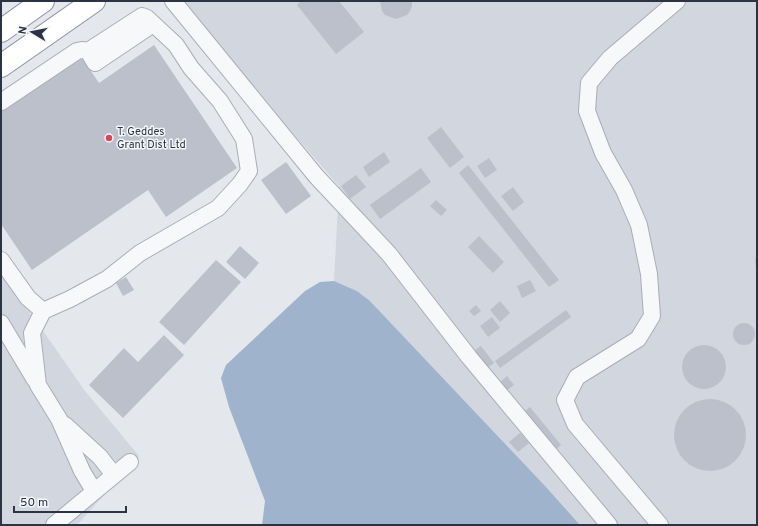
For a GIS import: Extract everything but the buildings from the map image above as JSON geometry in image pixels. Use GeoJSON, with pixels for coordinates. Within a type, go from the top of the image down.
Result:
{"type":"FeatureCollection","features":[{"type":"Feature","properties":{"kind":"highway"},"geometry":{"type":"LineString","coordinates":[[1,31],[43,1]]}},
{"type":"Feature","properties":{"kind":"highway"},"geometry":{"type":"LineString","coordinates":[[1,66],[94,1]]}},
{"type":"Feature","properties":{"kind":"street"},"geometry":{"type":"LineString","coordinates":[[173,1],[316,176],[389,254],[469,357],[609,525]]}},
{"type":"Feature","properties":{"kind":"street"},"geometry":{"type":"LineString","coordinates":[[660,525],[575,424],[565,400],[577,377],[638,339],[652,316],[649,274],[639,225],[624,190],[603,153],[587,111],[589,83],[610,58],[677,1]]}},
{"type":"Feature","properties":{"kind":"street"},"geometry":{"type":"LineString","coordinates":[[1,102],[77,51],[82,50],[91,57],[148,20],[176,45],[191,68],[220,101],[244,139],[250,171],[218,208],[140,253],[107,279],[70,299],[43,311],[32,333],[38,384]]}},
{"type":"Feature","properties":{"kind":"street"},"geometry":{"type":"LineString","coordinates":[[1,260],[28,298],[43,311]]}},
{"type":"Feature","properties":{"kind":"street"},"geometry":{"type":"LineString","coordinates":[[1,323],[59,419],[82,471],[94,491]]}},
{"type":"Feature","properties":{"kind":"street"},"geometry":{"type":"LineString","coordinates":[[59,419],[100,457],[114,475]]}},
{"type":"Feature","properties":{"kind":"street"},"geometry":{"type":"LineString","coordinates":[[54,525],[130,462]]}},
{"type":"Feature","properties":{"kind":"shaded area"},"geometry":{"type":"Polygon","coordinates":[[[177,1],[757,1],[757,525],[580,525],[370,301],[357,291],[334,281],[339,186],[177,1]]]}},
{"type":"Feature","properties":{"kind":"shaded area"},"geometry":{"type":"Polygon","coordinates":[[[1,273],[85,391],[139,456],[77,525],[1,525],[1,273]]]}},
{"type":"Feature","properties":{"kind":"water"},"geometry":{"type":"Polygon","coordinates":[[[334,281],[357,291],[370,301],[580,525],[262,525],[265,501],[229,407],[221,378],[226,365],[305,291],[320,282],[334,281]]]}},
{"type":"Feature","properties":{"kind":"place","name":"T. Geddes Grant Dist Ltd"},"geometry":{"type":"Point","coordinates":[109,138]}}]}
